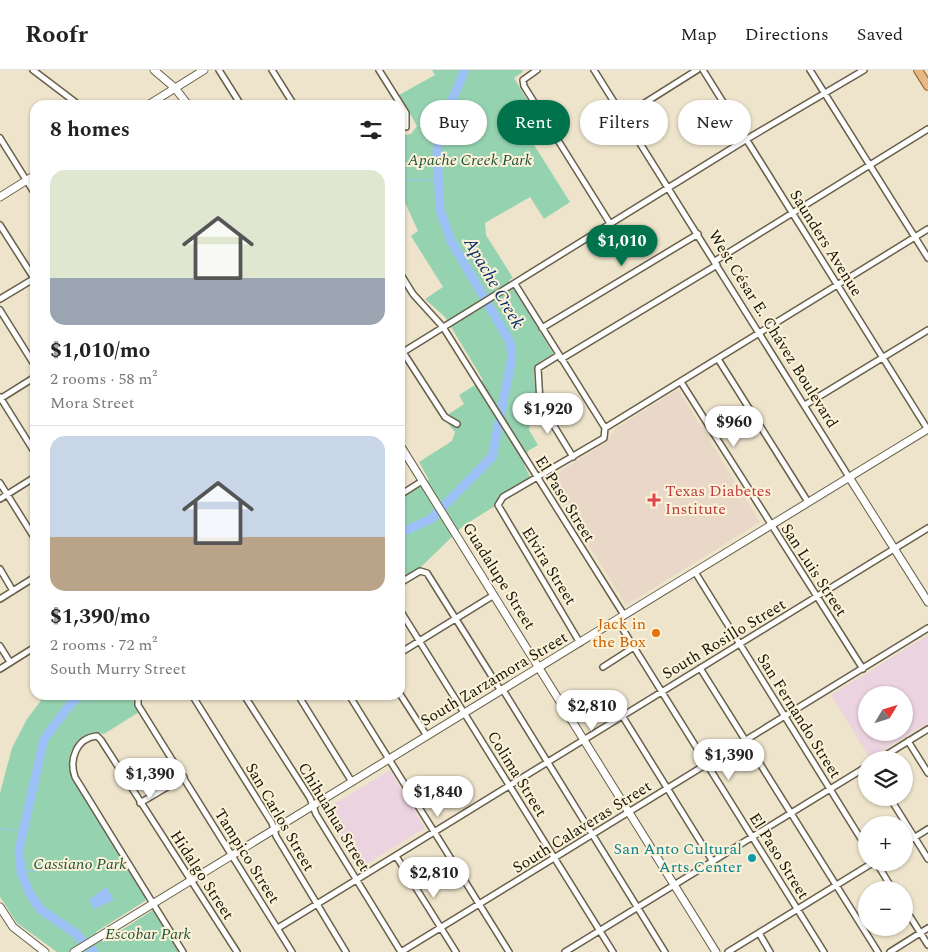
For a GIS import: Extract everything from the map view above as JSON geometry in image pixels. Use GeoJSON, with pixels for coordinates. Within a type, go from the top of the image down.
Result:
{"type":"FeatureCollection","features":[{"type":"Feature","properties":{"kind":"main road"},"geometry":{"type":"LineString","coordinates":[[154,70],[175,88],[184,100]]}},
{"type":"Feature","properties":{"kind":"main road"},"geometry":{"type":"LineString","coordinates":[[156,100],[204,70]]}},
{"type":"Feature","properties":{"kind":"main road"},"geometry":{"type":"LineString","coordinates":[[918,70],[928,86]]}},
{"type":"Feature","properties":{"kind":"main road"},"geometry":{"type":"LineString","coordinates":[[0,197],[30,178]]}},
{"type":"Feature","properties":{"kind":"main road","name":"South Zarzamora Street"},"geometry":{"type":"LineString","coordinates":[[74,952],[928,429]]}},
{"type":"Feature","properties":{"kind":"main road","name":"Guadalupe Street"},"geometry":{"type":"LineString","coordinates":[[405,453],[716,952]]}},
{"type":"Feature","properties":{"kind":"main road","name":"West César E. Chávez Boulevard"},"geometry":{"type":"LineString","coordinates":[[849,477],[928,602]]}},
{"type":"Feature","properties":{"kind":"main road"},"geometry":{"type":"LineString","coordinates":[[0,907],[13,927],[45,952]]}},
{"type":"Feature","properties":{"kind":"street"},"geometry":{"type":"LineString","coordinates":[[33,70],[72,100]]}},
{"type":"Feature","properties":{"kind":"street"},"geometry":{"type":"LineString","coordinates":[[219,70],[238,100]]}},
{"type":"Feature","properties":{"kind":"street"},"geometry":{"type":"LineString","coordinates":[[272,70],[291,100]]}},
{"type":"Feature","properties":{"kind":"street"},"geometry":{"type":"LineString","coordinates":[[379,70],[397,100]]}},
{"type":"Feature","properties":{"kind":"street"},"geometry":{"type":"LineString","coordinates":[[537,70],[523,80],[610,224]]}},
{"type":"Feature","properties":{"kind":"street","name":"West César E. Chávez Boulevard"},"geometry":{"type":"LineString","coordinates":[[594,70],[614,100]]}},
{"type":"Feature","properties":{"kind":"street"},"geometry":{"type":"LineString","coordinates":[[649,100],[697,70]]}},
{"type":"Feature","properties":{"kind":"street","name":"Saunders Avenue"},"geometry":{"type":"LineString","coordinates":[[703,70],[722,100]]}},
{"type":"Feature","properties":{"kind":"street"},"geometry":{"type":"LineString","coordinates":[[810,70],[928,258]]}},
{"type":"Feature","properties":{"kind":"street"},"geometry":{"type":"LineString","coordinates":[[751,137],[864,70]]}},
{"type":"Feature","properties":{"kind":"street"},"geometry":{"type":"LineString","coordinates":[[405,112],[406,128]]}},
{"type":"Feature","properties":{"kind":"street"},"geometry":{"type":"LineString","coordinates":[[573,456],[540,403],[538,396],[538,368],[560,357],[716,263],[792,213],[928,129]]}},
{"type":"Feature","properties":{"kind":"street"},"geometry":{"type":"LineString","coordinates":[[0,138],[30,186]]}},
{"type":"Feature","properties":{"kind":"street","name":"West César E. Chávez Boulevard"},"geometry":{"type":"LineString","coordinates":[[643,145],[849,477]]}},
{"type":"Feature","properties":{"kind":"street"},"geometry":{"type":"LineString","coordinates":[[405,351],[738,145]]}},
{"type":"Feature","properties":{"kind":"street","name":"Saunders Avenue"},"geometry":{"type":"LineString","coordinates":[[751,145],[928,429]]}},
{"type":"Feature","properties":{"kind":"street"},"geometry":{"type":"LineString","coordinates":[[0,225],[30,271]]}},
{"type":"Feature","properties":{"kind":"street"},"geometry":{"type":"LineString","coordinates":[[605,428],[928,229]]}},
{"type":"Feature","properties":{"kind":"street"},"geometry":{"type":"LineString","coordinates":[[542,328],[698,234]]}},
{"type":"Feature","properties":{"kind":"street"},"geometry":{"type":"LineString","coordinates":[[0,299],[30,282]]}},
{"type":"Feature","properties":{"kind":"street","name":"El Paso Street"},"geometry":{"type":"LineString","coordinates":[[405,282],[413,294],[443,327],[624,616]]}},
{"type":"Feature","properties":{"kind":"street"},"geometry":{"type":"LineString","coordinates":[[514,284],[605,428],[604,438],[537,478]]}},
{"type":"Feature","properties":{"kind":"street"},"geometry":{"type":"LineString","coordinates":[[0,310],[30,358]]}},
{"type":"Feature","properties":{"kind":"street"},"geometry":{"type":"LineString","coordinates":[[805,405],[928,330]]}},
{"type":"Feature","properties":{"kind":"street"},"geometry":{"type":"LineString","coordinates":[[405,359],[445,416],[458,424]]}},
{"type":"Feature","properties":{"kind":"street"},"geometry":{"type":"LineString","coordinates":[[718,359],[808,502]]}},
{"type":"Feature","properties":{"kind":"street"},"geometry":{"type":"LineString","coordinates":[[30,381],[0,398],[30,445]]}},
{"type":"Feature","properties":{"kind":"street","name":"San Luis Street"},"geometry":{"type":"LineString","coordinates":[[681,382],[863,669]]}},
{"type":"Feature","properties":{"kind":"street","name":"Elvira Street"},"geometry":{"type":"LineString","coordinates":[[537,478],[499,502],[501,512],[580,643]]}},
{"type":"Feature","properties":{"kind":"street"},"geometry":{"type":"LineString","coordinates":[[0,499],[30,480]]}},
{"type":"Feature","properties":{"kind":"street"},"geometry":{"type":"LineString","coordinates":[[405,492],[422,481]]}},
{"type":"Feature","properties":{"kind":"street"},"geometry":{"type":"LineString","coordinates":[[0,483],[30,530]]}},
{"type":"Feature","properties":{"kind":"street","name":"South Rosillo Street"},"geometry":{"type":"LineString","coordinates":[[278,928],[928,528]]}},
{"type":"Feature","properties":{"kind":"street"},"geometry":{"type":"LineString","coordinates":[[0,569],[13,591]]}},
{"type":"Feature","properties":{"kind":"street"},"geometry":{"type":"LineString","coordinates":[[405,581],[420,572],[427,573],[665,952]]}},
{"type":"Feature","properties":{"kind":"street","name":"San Fernando Street"},"geometry":{"type":"LineString","coordinates":[[695,572],[858,834]]}},
{"type":"Feature","properties":{"kind":"street"},"geometry":{"type":"LineString","coordinates":[[0,599],[30,580]]}},
{"type":"Feature","properties":{"kind":"street"},"geometry":{"type":"LineString","coordinates":[[405,650],[494,595]]}},
{"type":"Feature","properties":{"kind":"street","name":"Colima Street"},"geometry":{"type":"LineString","coordinates":[[405,618],[612,952]]}},
{"type":"Feature","properties":{"kind":"street","name":"El Paso Street"},"geometry":{"type":"LineString","coordinates":[[617,620],[824,952]]}},
{"type":"Feature","properties":{"kind":"street","name":"South Calaveras Street"},"geometry":{"type":"LineString","coordinates":[[401,952],[928,628]]}},
{"type":"Feature","properties":{"kind":"street"},"geometry":{"type":"LineString","coordinates":[[0,646],[10,662]]}},
{"type":"Feature","properties":{"kind":"street"},"geometry":{"type":"LineString","coordinates":[[603,667],[634,647]]}},
{"type":"Feature","properties":{"kind":"street"},"geometry":{"type":"LineString","coordinates":[[0,668],[30,650]]}},
{"type":"Feature","properties":{"kind":"street"},"geometry":{"type":"LineString","coordinates":[[700,668],[878,952]]}},
{"type":"Feature","properties":{"kind":"street","name":"Tampico Street"},"geometry":{"type":"LineString","coordinates":[[138,700],[138,705],[292,952]]}},
{"type":"Feature","properties":{"kind":"street","name":"San Carlos Street"},"geometry":{"type":"LineString","coordinates":[[195,700],[346,952]]}},
{"type":"Feature","properties":{"kind":"street","name":"Chihuahua Street"},"geometry":{"type":"LineString","coordinates":[[247,700],[401,952]]}},
{"type":"Feature","properties":{"kind":"street"},"geometry":{"type":"LineString","coordinates":[[301,700],[352,782]]}},
{"type":"Feature","properties":{"kind":"street"},"geometry":{"type":"LineString","coordinates":[[352,700],[509,952]]}},
{"type":"Feature","properties":{"kind":"street"},"geometry":{"type":"LineString","coordinates":[[404,700],[427,736]]}},
{"type":"Feature","properties":{"kind":"street"},"geometry":{"type":"LineString","coordinates":[[623,717],[713,862]]}},
{"type":"Feature","properties":{"kind":"street"},"geometry":{"type":"LineString","coordinates":[[913,738],[928,729]]}},
{"type":"Feature","properties":{"kind":"street","name":"Hidalgo Street"},"geometry":{"type":"LineString","coordinates":[[153,903],[74,777],[72,761],[77,748],[87,739],[97,736],[237,952]]}},
{"type":"Feature","properties":{"kind":"street"},"geometry":{"type":"LineString","coordinates":[[892,751],[908,741],[928,773]]}},
{"type":"Feature","properties":{"kind":"street"},"geometry":{"type":"LineString","coordinates":[[565,952],[858,772]]}},
{"type":"Feature","properties":{"kind":"street"},"geometry":{"type":"LineString","coordinates":[[140,803],[184,777]]}},
{"type":"Feature","properties":{"kind":"street"},"geometry":{"type":"LineString","coordinates":[[895,806],[928,859]]}},
{"type":"Feature","properties":{"kind":"street"},"geometry":{"type":"LineString","coordinates":[[915,837],[928,829]]}},
{"type":"Feature","properties":{"kind":"street"},"geometry":{"type":"LineString","coordinates":[[396,856],[456,952]]}},
{"type":"Feature","properties":{"kind":"street"},"geometry":{"type":"LineString","coordinates":[[728,952],[860,871]]}},
{"type":"Feature","properties":{"kind":"street"},"geometry":{"type":"LineString","coordinates":[[153,903],[183,952]]}},
{"type":"Feature","properties":{"kind":"street"},"geometry":{"type":"LineString","coordinates":[[913,922],[928,946]]}},
{"type":"Feature","properties":{"kind":"street"},"geometry":{"type":"LineString","coordinates":[[890,952],[928,928]]}},
{"type":"Feature","properties":{"kind":"street"},"geometry":{"type":"LineString","coordinates":[[759,933],[770,952]]}},
{"type":"Feature","properties":{"kind":"shaded area","name":"Texas Diabetes Institute"},"geometry":{"type":"Polygon","coordinates":[[[678,389],[760,522],[626,605],[548,479],[606,442],[616,428],[678,389]]]}},
{"type":"Feature","properties":{"kind":"shaded area"},"geometry":{"type":"Polygon","coordinates":[[[928,635],[928,723],[913,732],[913,686],[858,686],[858,739],[831,695],[928,635]]]}},
{"type":"Feature","properties":{"kind":"shaded area"},"geometry":{"type":"Polygon","coordinates":[[[859,741],[898,741],[882,751],[866,751],[859,741]]]}},
{"type":"Feature","properties":{"kind":"shaded area"},"geometry":{"type":"Polygon","coordinates":[[[390,770],[425,828],[358,869],[323,811],[390,770]]]}},
{"type":"Feature","properties":{"kind":"green space","name":"Apache Creek Park"},"geometry":{"type":"Polygon","coordinates":[[[432,70],[522,70],[523,72],[514,78],[527,100],[497,100],[497,145],[534,145],[570,202],[544,219],[530,197],[485,223],[486,235],[513,278],[509,280],[553,353],[539,363],[535,370],[536,390],[544,415],[530,424],[529,430],[538,445],[528,451],[524,464],[530,477],[499,496],[495,506],[463,526],[421,567],[405,577],[405,495],[429,480],[419,462],[452,441],[455,432],[443,418],[464,404],[459,395],[483,380],[445,317],[425,299],[443,287],[411,236],[418,231],[405,202],[405,135],[411,134],[417,126],[405,105],[405,100],[402,100],[399,95],[435,75],[432,70]]]}},
{"type":"Feature","properties":{"kind":"green space"},"geometry":{"type":"Polygon","coordinates":[[[41,700],[133,700],[139,712],[104,734],[92,734],[80,739],[70,755],[71,773],[76,784],[146,898],[145,901],[96,932],[103,942],[153,910],[179,952],[57,952],[17,923],[0,897],[0,793],[12,748],[27,719],[41,700]]]}},
{"type":"Feature","properties":{"kind":"water"},"geometry":{"type":"Polygon","coordinates":[[[106,887],[114,900],[94,909],[89,900],[106,887]]]}},
{"type":"Feature","properties":{"kind":"waterway","name":"Apache Creek"},"geometry":{"type":"LineString","coordinates":[[405,531],[431,519],[492,457],[512,357],[510,342],[451,241],[440,210],[437,152],[441,125],[465,70]]}},
{"type":"Feature","properties":{"kind":"waterway"},"geometry":{"type":"LineString","coordinates":[[405,181],[438,179]]}},
{"type":"Feature","properties":{"kind":"waterway","name":"Apache Creek"},"geometry":{"type":"LineString","coordinates":[[75,700],[44,739],[19,850],[21,872],[29,892],[40,909],[75,933],[94,952]]}},
{"type":"Feature","properties":{"kind":"waterway"},"geometry":{"type":"LineString","coordinates":[[0,829],[23,831]]}},
{"type":"Feature","properties":{"kind":"waterway"},"geometry":{"type":"LineString","coordinates":[[21,872],[42,870]]}},
{"type":"Feature","properties":{"kind":"place","name":"Texas Diabetes Institute"},"geometry":{"type":"Point","coordinates":[654,500]}},
{"type":"Feature","properties":{"kind":"place","name":"Jack in the Box"},"geometry":{"type":"Point","coordinates":[656,633]}},
{"type":"Feature","properties":{"kind":"place","name":"San Anto Cultural Arts Center"},"geometry":{"type":"Point","coordinates":[752,858]}},
{"type":"Feature","properties":{"kind":"park label","name":"Cassiano Park"},"geometry":{"type":"Point","coordinates":[80,864]}},
{"type":"Feature","properties":{"kind":"park label","name":"Escobar Park"},"geometry":{"type":"Point","coordinates":[148,934]}}]}
